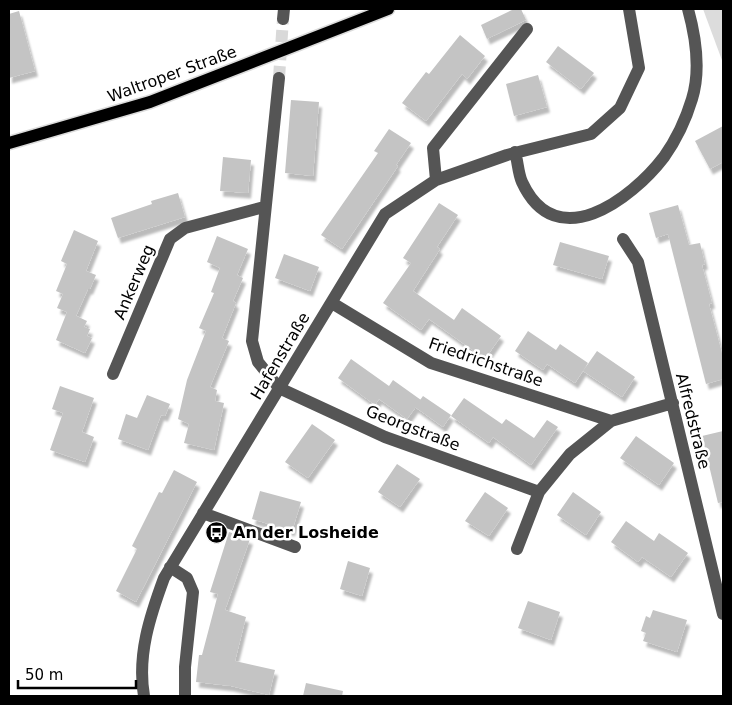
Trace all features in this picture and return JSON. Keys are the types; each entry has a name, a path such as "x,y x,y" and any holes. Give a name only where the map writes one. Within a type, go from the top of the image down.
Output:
{"main road":[{"name":"Waltroper Straße","path":"343,26 376,9"},
{"name":"Waltroper Straße","path":"9,143 150,102 388,9"}],"street":[{"name":"Hafenstraße","path":"144,696 142,661 148,628 170,567 332,303 384,214 436,180 516,152 591,134 620,108 639,68 629,9"},
{"path":"516,152 522,181 531,197 545,211 559,218 574,218 594,214 614,204 629,192 648,176 665,156 682,126 692,97 697,64 695,34 688,9"},
{"path":"436,180 433,148 527,29"},
{"path":"279,78 264,207 252,341 258,362 279,388"},
{"name":"Ankerweg","path":"113,374 170,238 185,228 264,207"},
{"name":"Alfredstraße","path":"623,239 638,262 723,614"},
{"name":"Friedrichstraße","path":"332,303 431,363 611,421"},
{"name":"Georgstraße","path":"279,388 385,437 539,492"},
{"path":"517,549 539,492 570,454 611,421 673,403"},
{"path":"203,513 295,547"},
{"path":"170,567 187,578 194,592 184,667 185,696"}],"shaded area":[{"path":"703,9 723,9 723,63"}],"building":[{"path":"514,9 521,9 526,20 487,39 481,25"},
{"path":"19,11 35,71 9,78 9,14"},
{"path":"460,35 485,56 467,79 462,74 426,121 402,103 426,72 429,74"},
{"path":"558,46 594,73 581,89 546,62"},
{"path":"538,75 547,107 514,116 506,84"},
{"path":"291,100 319,102 313,176 285,173"},
{"path":"723,126 723,162 710,169 695,141"},
{"path":"389,129 411,143 396,165 398,166 342,249 321,235 378,153 374,151"},
{"path":"223,157 251,160 248,193 220,191"},
{"path":"178,193 185,217 118,238 111,218 152,204 151,201"},
{"path":"439,203 458,215 437,247 440,249 413,291 454,320 462,308 501,336 485,359 429,319 421,330 383,303 411,263 403,258"},
{"path":"678,205 689,245 700,243 705,264 702,265 712,303 709,304 723,357 723,379 706,384 668,234 656,238 649,213"},
{"path":"74,230 98,241 86,271 96,275 76,316 87,321 84,327 90,329 87,336 92,338 85,353 56,340 67,312 57,308 63,294 56,291 67,264 61,261"},
{"path":"217,236 248,249 237,275 243,278 233,301 236,303 222,338 229,341 210,387 217,390 215,401 224,403 214,450 184,443 189,424 178,419 187,380 206,331 199,328 214,293 211,292 220,268 207,262"},
{"path":"560,242 609,256 602,279 553,265"},
{"path":"284,254 319,267 310,291 275,278"},
{"path":"528,331 556,350 560,344 588,363 575,383 547,364 543,370 515,351"},
{"path":"597,351 635,377 622,397 583,371"},
{"path":"351,359 389,386 393,380 421,400 407,419 379,399 375,405 338,378"},
{"path":"60,386 94,398 82,432 94,437 85,462 50,450 63,413 52,409"},
{"path":"147,395 170,404 165,416 161,415 148,450 118,439 126,414 137,418"},
{"path":"423,396 451,415 443,427 415,407"},
{"path":"464,398 502,424 506,419 534,438 547,420 558,427 531,465 493,437 489,443 451,416"},
{"path":"312,424 335,440 308,478 285,462"},
{"path":"723,431 723,502 718,503 702,436"},
{"path":"636,436 674,463 659,485 620,458"},
{"path":"397,464 420,479 400,507 378,492"},
{"path":"174,470 197,482 136,602 116,591 137,549 132,546 159,492 162,493"},
{"path":"260,491 301,502 292,531 252,519"},
{"path":"485,492 508,508 489,536 465,521"},
{"path":"573,492 601,512 586,535 557,515"},
{"path":"626,521 654,541 659,533 688,553 671,577 642,557 638,562 611,542"},
{"path":"229,532 250,539 225,610 246,617 235,661 275,670 269,695 231,686 196,682 199,655 202,655 218,594 210,592"},
{"path":"348,561 370,568 362,596 340,589"},
{"path":"528,601 560,612 551,640 518,628"},
{"path":"653,610 687,620 677,652 643,641 646,633 641,631 646,616 650,618"},
{"path":"306,683 343,691 342,696 303,696"}],"tunnel":[{"path":"279,78 283,19"}],"place":[{"name":"An der Losheide","path":"217,532"}]}
